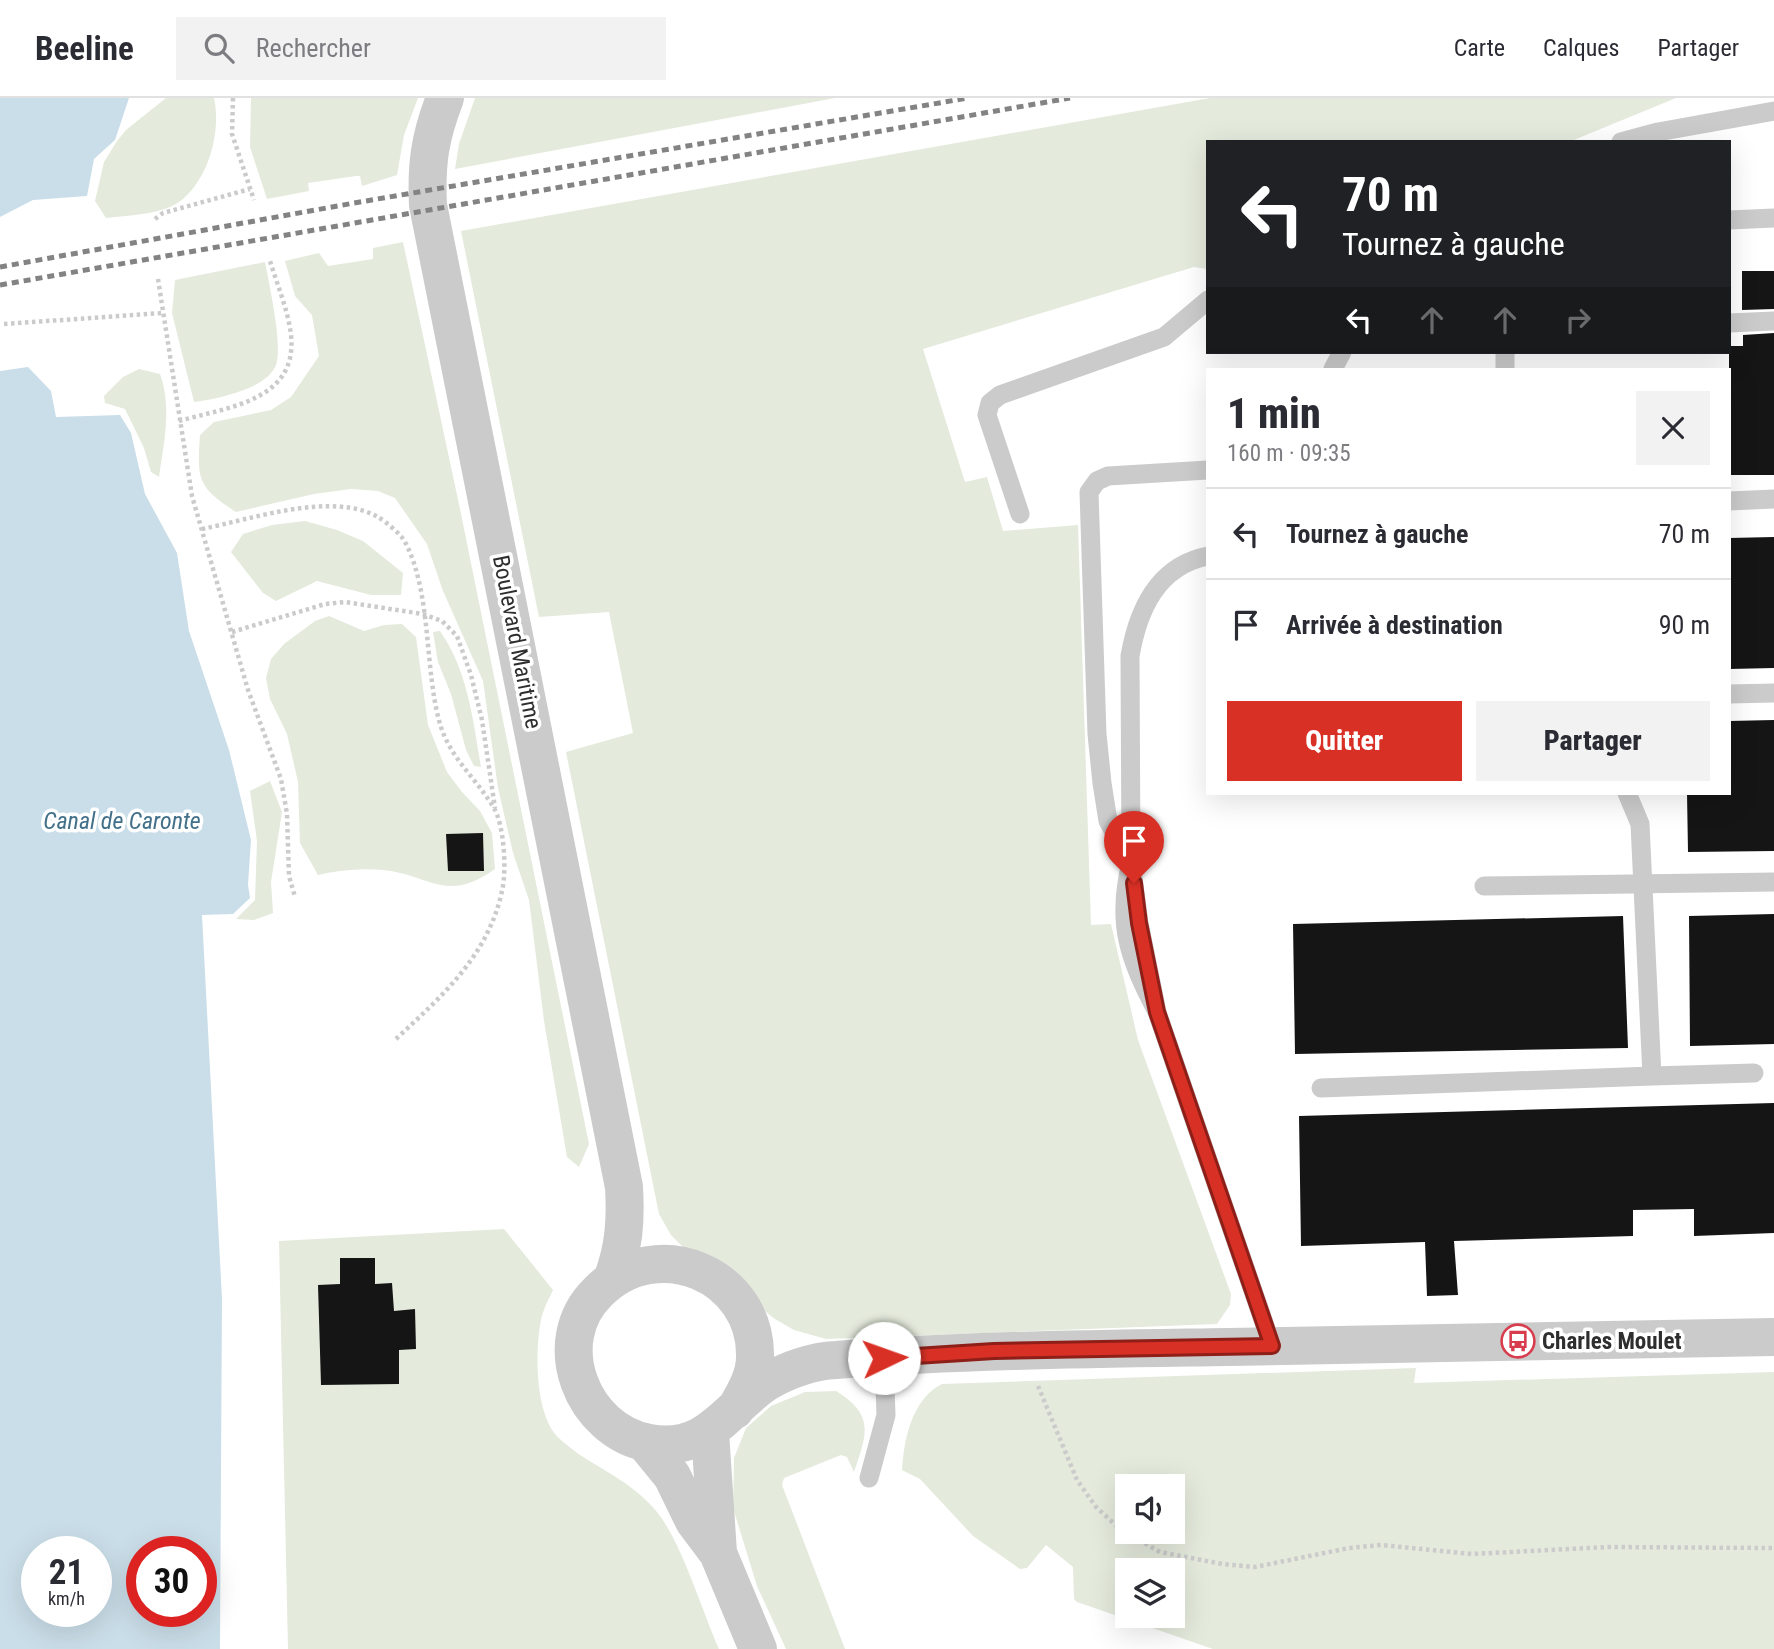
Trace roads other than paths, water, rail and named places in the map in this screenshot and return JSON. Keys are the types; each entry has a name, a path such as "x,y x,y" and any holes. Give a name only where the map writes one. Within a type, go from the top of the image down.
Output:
{"street":[{"name":"Boulevard Maritime","path":"445,98 432,133 426,168 428,205 625,1186 624,1243 612,1280"},
{"name":"Boulevard Maritime","path":"625,1186 650,1236 664,1250 687,1265"},
{"path":"718,1553 723,1421 752,1378 755,1356 749,1322 727,1288 687,1265 648,1264 620,1274 596,1293 581,1316 574,1343 575,1374 586,1400 609,1426 645,1443 666,1445 686,1442 723,1421 765,1383 803,1366 831,1360 1033,1350 1774,1337"},
{"path":"749,1322 788,1344 831,1360"},
{"path":"645,1443 673,1476 694,1521 718,1553 758,1649"}],"lane":[{"path":"1628,140 1774,111"},
{"path":"1731,220 1774,218"},
{"path":"1020,514 987,415 990,403 1000,395 1164,337 1206,302"},
{"path":"1731,323 1774,321"},
{"path":"1131,863 1108,821 1101,783 1089,492 1097,481 1108,476 1206,470"},
{"path":"1731,500 1774,499"},
{"path":"1206,556 1193,559 1173,570 1155,587 1134,631 1130,656 1131,863 1124,894 1124,923 1129,950 1157,1012 1272,1346"},
{"path":"1096,693 1130,693"},
{"path":"1731,694 1774,693"},
{"path":"1628,795 1640,824 1652,1076"},
{"path":"1484,887 1774,881"},
{"path":"1321,1088 1754,1073"},
{"path":"869,1478 886,1415 884,1358"}],"water":[{"path":"0,98 129,98 115,140 94,159 87,196 33,200 0,217"},
{"name":"Canal de Caronte","path":"28,367 51,391 56,417 120,415 131,433 145,494 177,553 189,631 229,750 251,840 248,885 250,898 233,914 202,915 222,1299 220,1649 0,1649 0,371"}],"railway":[{"path":"0,267 354,203 968,98"},
{"path":"0,285 1070,98"}],"place":[{"name":"Charles Moulet","path":"1518,1341"}]}
